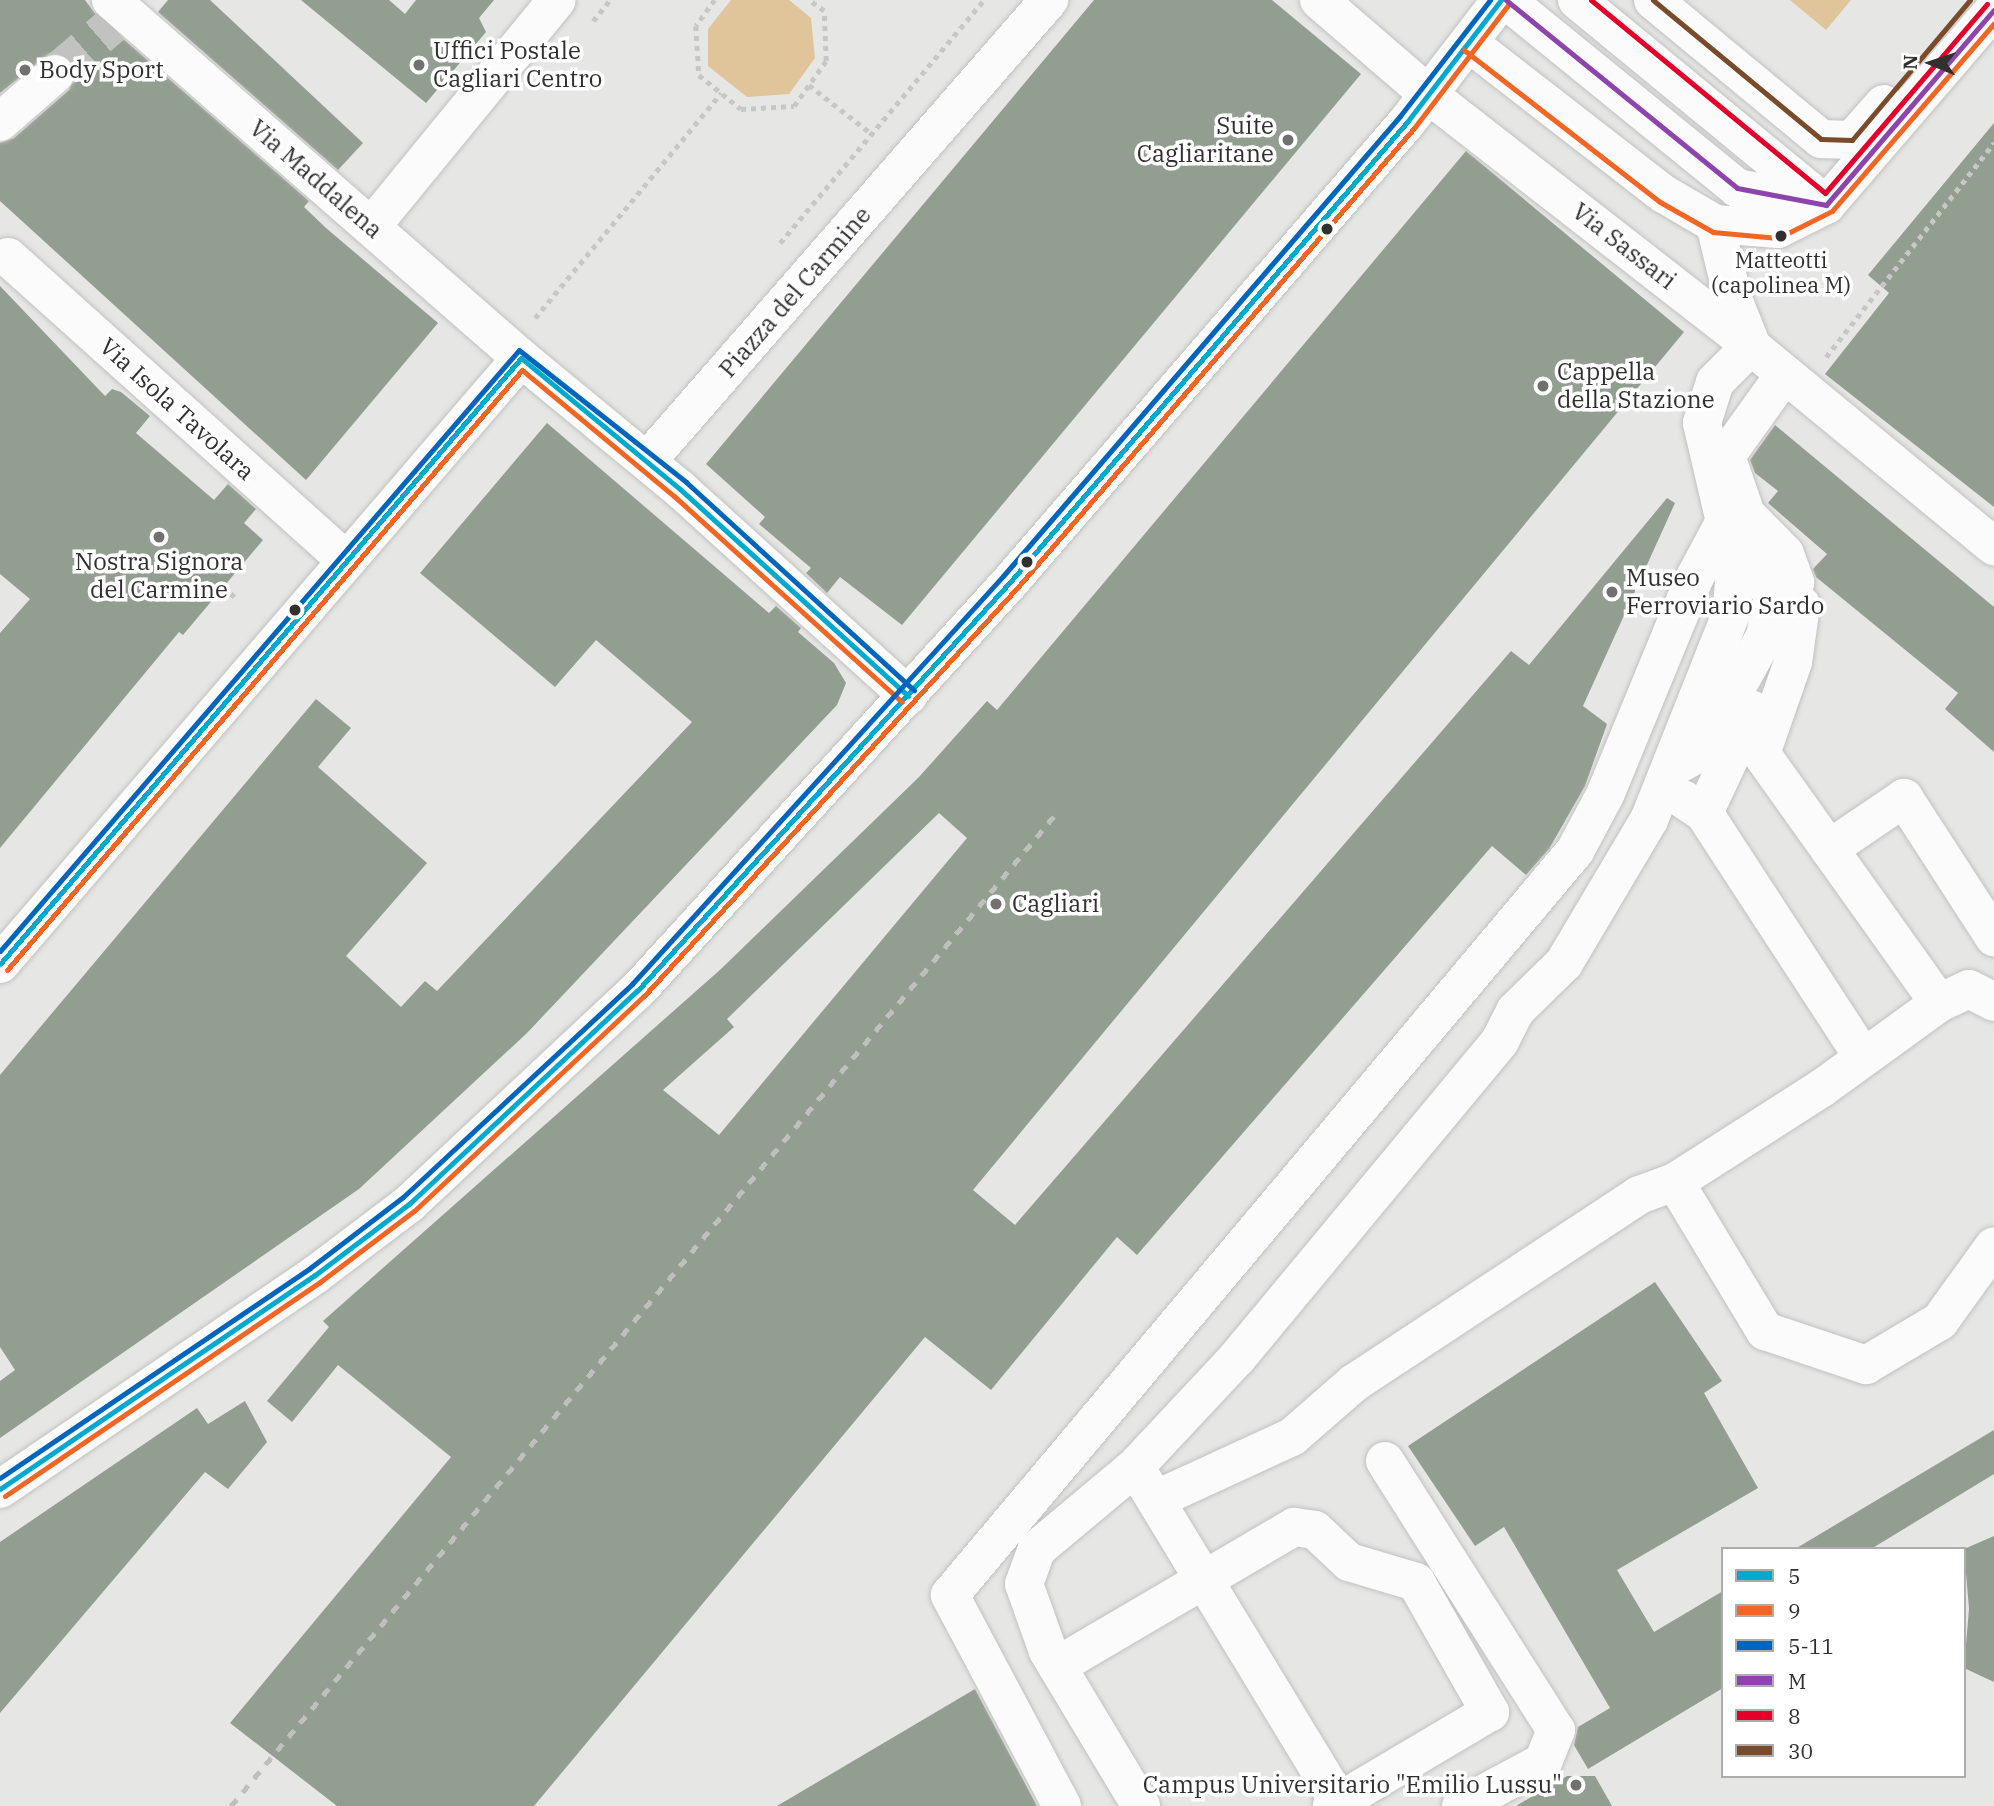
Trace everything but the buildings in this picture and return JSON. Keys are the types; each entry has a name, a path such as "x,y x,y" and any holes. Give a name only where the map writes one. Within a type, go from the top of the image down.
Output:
{"main road":[{"path":"372,227 557,0"},
{"name":"Piazza del Carmine","path":"647,461 1049,0"},
{"name":"Via Sassari","path":"1319,0 1429,95 1751,346 1994,546"},
{"path":"0,1489 314,1276 409,1204 638,990 908,696 1429,95 1504,0 1737,188 1826,205"},
{"path":"1577,0 1826,205"},
{"path":"1653,0 1821,139 1852,141 1970,0"},
{"name":"Via Maddalena","path":"122,10 521,358"},
{"path":"1469,43 1664,194 1715,224 1778,229 1826,205 1994,10"},
{"path":"0,122 55,74"},
{"path":"1140,1806 1057,1666 1024,1584 1037,1549 1134,1468 1237,1358 1500,1041 1515,1011 1564,963 1667,777 1732,611 1735,565 1702,424 1715,382 1751,346 1733,299 1715,224"},
{"name":"Via Isola Tavolara","path":"8,257 347,561"},
{"path":"0,964 521,358 647,461 908,696"},
{"path":"1704,813 1752,741 1793,662 1804,613 1785,554 1745,514 1726,456 1793,382"},
{"path":"1062,1806 950,1595 1575,852 1605,796 1695,577 1724,523"},
{"path":"1752,741 1829,849 1967,998"},
{"path":"1667,777 1704,813 1863,1057"},
{"path":"1829,849 1905,798 1994,937"},
{"path":"1157,1499 1292,1437 1354,1382 1639,1195 1675,1182 1863,1057 1967,998 1994,960"},
{"path":"1675,1182 1765,1331 1866,1365 1940,1321 1994,1246"},
{"path":"1385,1461 1556,1730 1543,1762 1461,1806"},
{"path":"1057,1666 1205,1578 1294,1527 1315,1530 1349,1562 1416,1582 1490,1712 1336,1804 1205,1578 1157,1499 1134,1468"}],"path":[{"path":"583,32 610,0"},
{"path":"705,0 713,2 696,26 699,75 741,109 794,106 826,61 824,11 809,0"},
{"path":"775,250 984,0"},
{"path":"809,85 872,134"},
{"path":"535,317 721,93"},
{"path":"1793,382 1994,143"},
{"path":"525,309 544,326"},
{"path":"223,587 235,597"}],"shaded area":[{"path":"731,0 789,0 811,18 815,58 789,94 747,97 708,66 708,29"},
{"path":"1790,0 1851,0 1826,30"}],"tunnel":[{"path":"55,74 112,25"}],"railway":[{"path":"231,1806 1055,815"}],"transit line":[{"name":"5-11","path":"0,1478 310,1268 403,1197 632,984 1003,576 1400,116 1490,0"},
{"name":"5","path":"0,1489 315,1275 409,1204 638,990 1010,582 1407,122 1501,0"},
{"name":"M","path":"1506,0 1737,188 1826,205 1994,10"},
{"name":"8","path":"1591,0 1825,193 1987,4"},
{"name":"30","path":"1653,0 1821,139 1852,140 1970,0"},
{"name":"9","path":"5,1496 320,1282 414,1211 644,996 1017,588 1414,128 1508,5"},
{"name":"9","path":"1464,50 1660,202 1713,232 1778,238 1832,211 1994,23"},
{"name":"5-11","path":"0,951 519,350 686,482 914,690"},
{"name":"5","path":"0,964 521,358 680,489 908,696"},
{"name":"9","path":"7,970 522,370 674,496 902,702"}],"place":[{"name":"Uffici Postale Cagliari Centro","path":"419,65"},
{"name":"Body Sport","path":"25,70"},
{"name":"Suite Cagliaritane","path":"1288,140"},
{"name":"Matteotti (capolinea M)","path":"1781,236"},
{"name":"Cappella della Stazione","path":"1543,386"},
{"name":"Nostra Signora del Carmine","path":"159,537"},
{"name":"Museo Ferroviario Sardo","path":"1612,592"},
{"name":"Cagliari","path":"996,904"},
{"name":"Campus Universitario \"Emilio Lussu\"","path":"1576,1785"}]}
